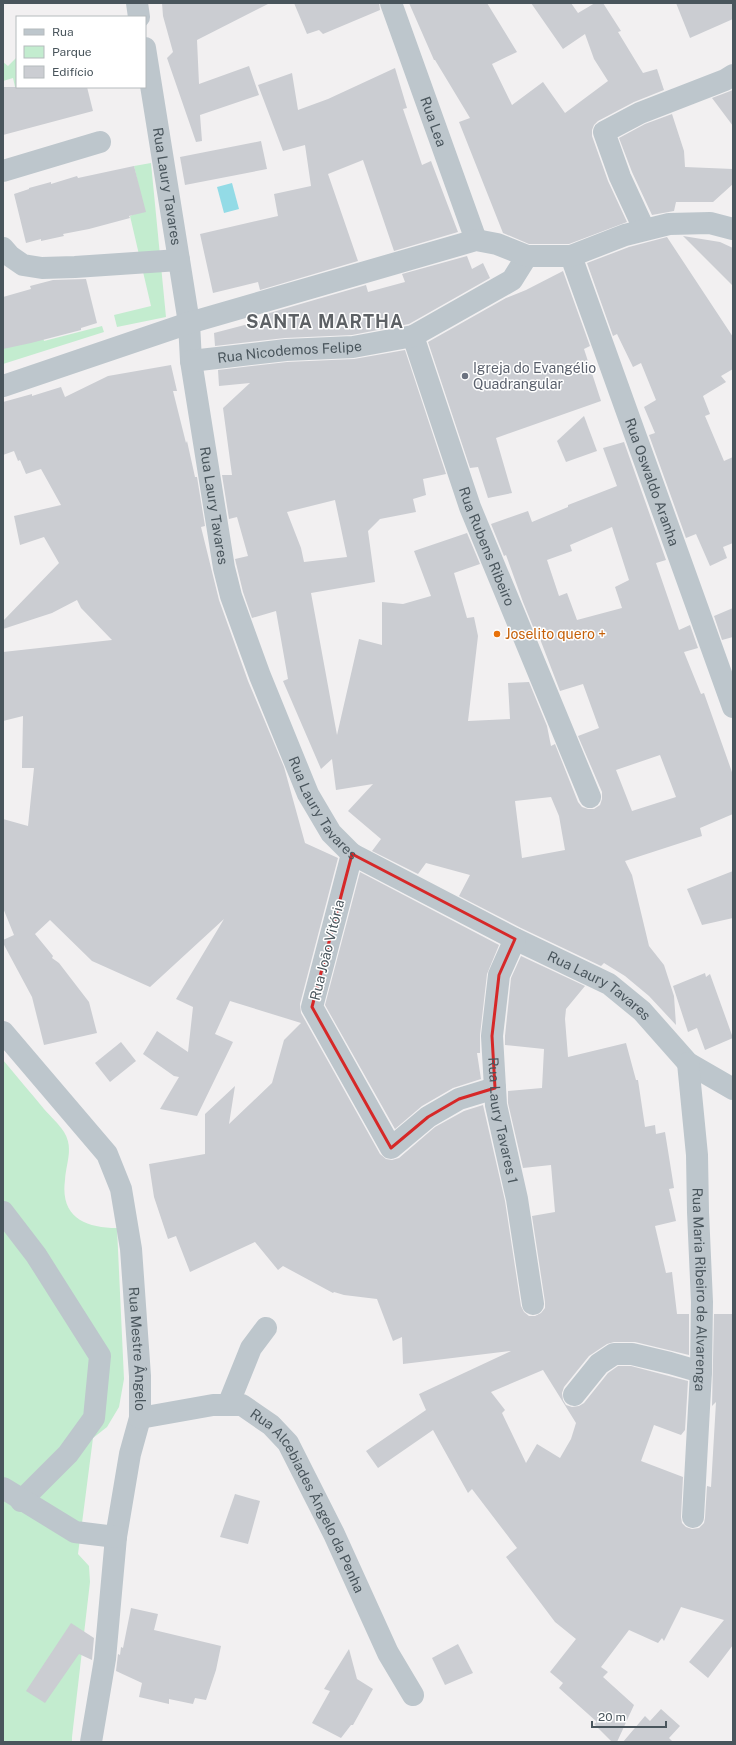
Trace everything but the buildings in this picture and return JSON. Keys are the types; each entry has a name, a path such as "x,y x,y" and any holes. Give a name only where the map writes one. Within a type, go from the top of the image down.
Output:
{"street":[{"path":"137,3 139,16"},
{"name":"Rua Lea","path":"391,3 476,240"},
{"name":"Rua Laury Tavares","path":"146,54 189,323 192,361 224,568 231,596 260,676 308,794 332,833 352,854 515,939 609,984 642,1011 688,1063 733,1089"},
{"path":"635,232 620,177 604,132 640,113 725,80 733,75"},
{"path":"3,172 100,142"},
{"path":"3,386 189,323 476,240 497,244 527,256 571,256 635,232 669,224 710,223 733,229"},
{"path":"3,248 10,256 23,265 42,268 179,260"},
{"name":"Rua Nicodemos Felipe","path":"192,361 286,350 353,347 413,336 512,280 527,256"},
{"name":"Rua Oswaldo Aranha","path":"571,256 733,707"},
{"name":"Rua Rubens Ribeiro","path":"413,336 470,507 590,797"},
{"name":"Rua João Vitória","path":"352,854 312,1007 391,1148 428,1117 459,1099 495,1088"},
{"name":"Rua Laury Tavares 1","path":"515,939 499,975 492,1036 496,1105 518,1199 533,1304"},
{"name":"Rua Mestre Ângelo","path":"7,1035 107,1154 121,1189 131,1249 140,1376 140,1418 130,1454 116,1537 105,1659 91,1742"},
{"name":"Rua Maria Ribeiro de Alvarenga","path":"688,1063 697,1155 702,1302 701,1372 693,1517"},
{"path":"3,1212 36,1255 100,1356 94,1418 68,1454 21,1500"},
{"path":"228,1405 251,1348 266,1328"},
{"path":"574,1395 599,1364 614,1354 632,1354 701,1372"},
{"name":"Rua Alcebiades Ângelo da Penha","path":"140,1418 213,1405 242,1405 270,1425 288,1443 334,1534 388,1653 412,1695"},
{"path":"3,1488 75,1532 116,1537"}],"highlighted area":[{"path":"352,854 515,939 499,975 492,1036 495,1088 459,1099 428,1117 391,1148 312,1007"}],"green space":[{"path":"16,58 16,88 23,122 13,78 3,81 3,62 8,66"},
{"path":"151,163 166,317 117,327 114,315 151,306 130,216 144,210 134,166"},
{"path":"32,293 44,341 102,326 104,332 3,364 3,347"},
{"path":"3,1060 60,1126 67,1138 69,1144 69,1156 64,1193 71,1211 77,1218 85,1223 95,1226 117,1228 124,1379 119,1407 107,1427 93,1438 78,1554 89,1566 90,1582 72,1742 3,1742"}],"water":[{"path":"232,183 239,209 224,213 217,187"}],"place":[{"name":"Igreja do Evangélio Quadrangular","path":"465,376"},
{"name":"Joselito quero +","path":"497,634"}],"district":[{"name":"SANTA MARTHA","path":"325,322"}]}
